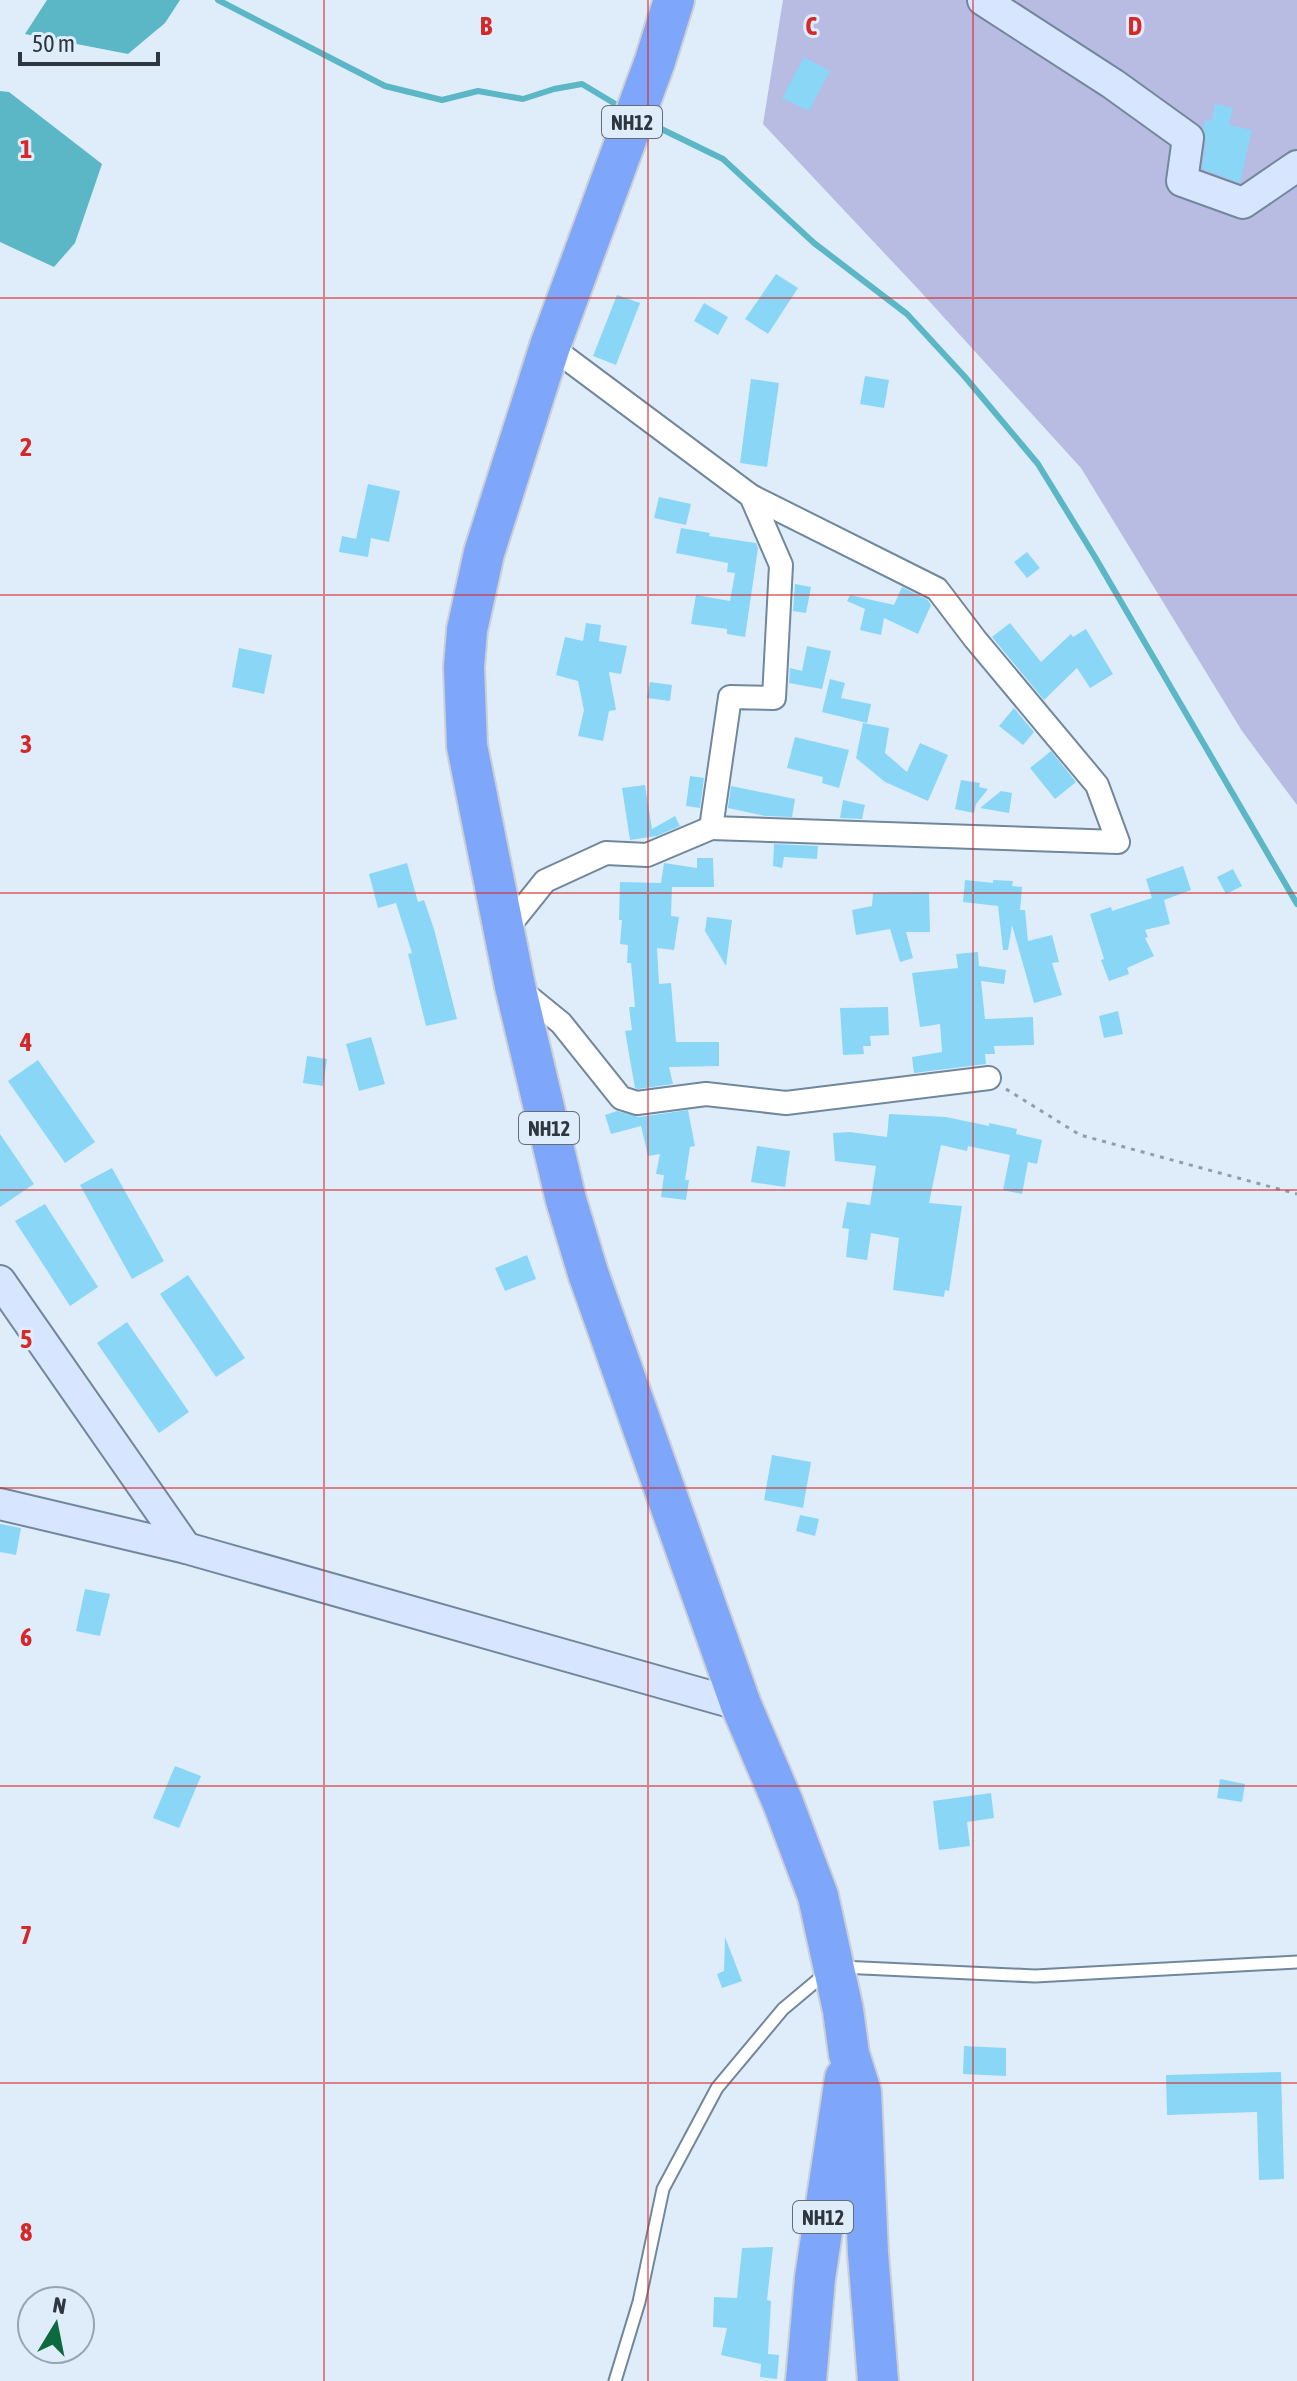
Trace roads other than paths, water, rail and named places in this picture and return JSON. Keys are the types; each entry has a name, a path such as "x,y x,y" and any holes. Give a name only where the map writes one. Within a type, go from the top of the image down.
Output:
{"highway":[{"name":"NH12","path":"674,0 655,61 550,346 484,553 467,630 464,667 467,746 515,986 566,1200 588,1273 741,1705 818,1896 849,2054 861,2092 868,2253 878,2381"},
{"name":"NH12","path":"806,2381 819,2250 849,2054"}],"street":[{"path":"983,0 1113,84 1188,138 1182,181 1243,203 1297,166"},
{"path":"504,932 545,881 606,853 647,855 711,828 1118,842 1097,785 937,589 751,496 550,346"},
{"path":"711,828 730,697 774,698 781,565 751,496"},
{"path":"515,986 561,1023 621,1098 637,1103 706,1094 786,1103 989,1078"},
{"path":"0,1281 186,1548"},
{"path":"0,1504 186,1548 741,1705"}],"lane":[{"path":"615,2381 639,2302 663,2189 717,2088 783,2009 834,1966 1035,1976 1297,1962"}],"waterway":[{"path":"218,0 385,86 442,100 478,91 523,99 582,84 622,108"},
{"path":"645,121 723,159 814,243 907,314 1038,464 1297,904"}]}
